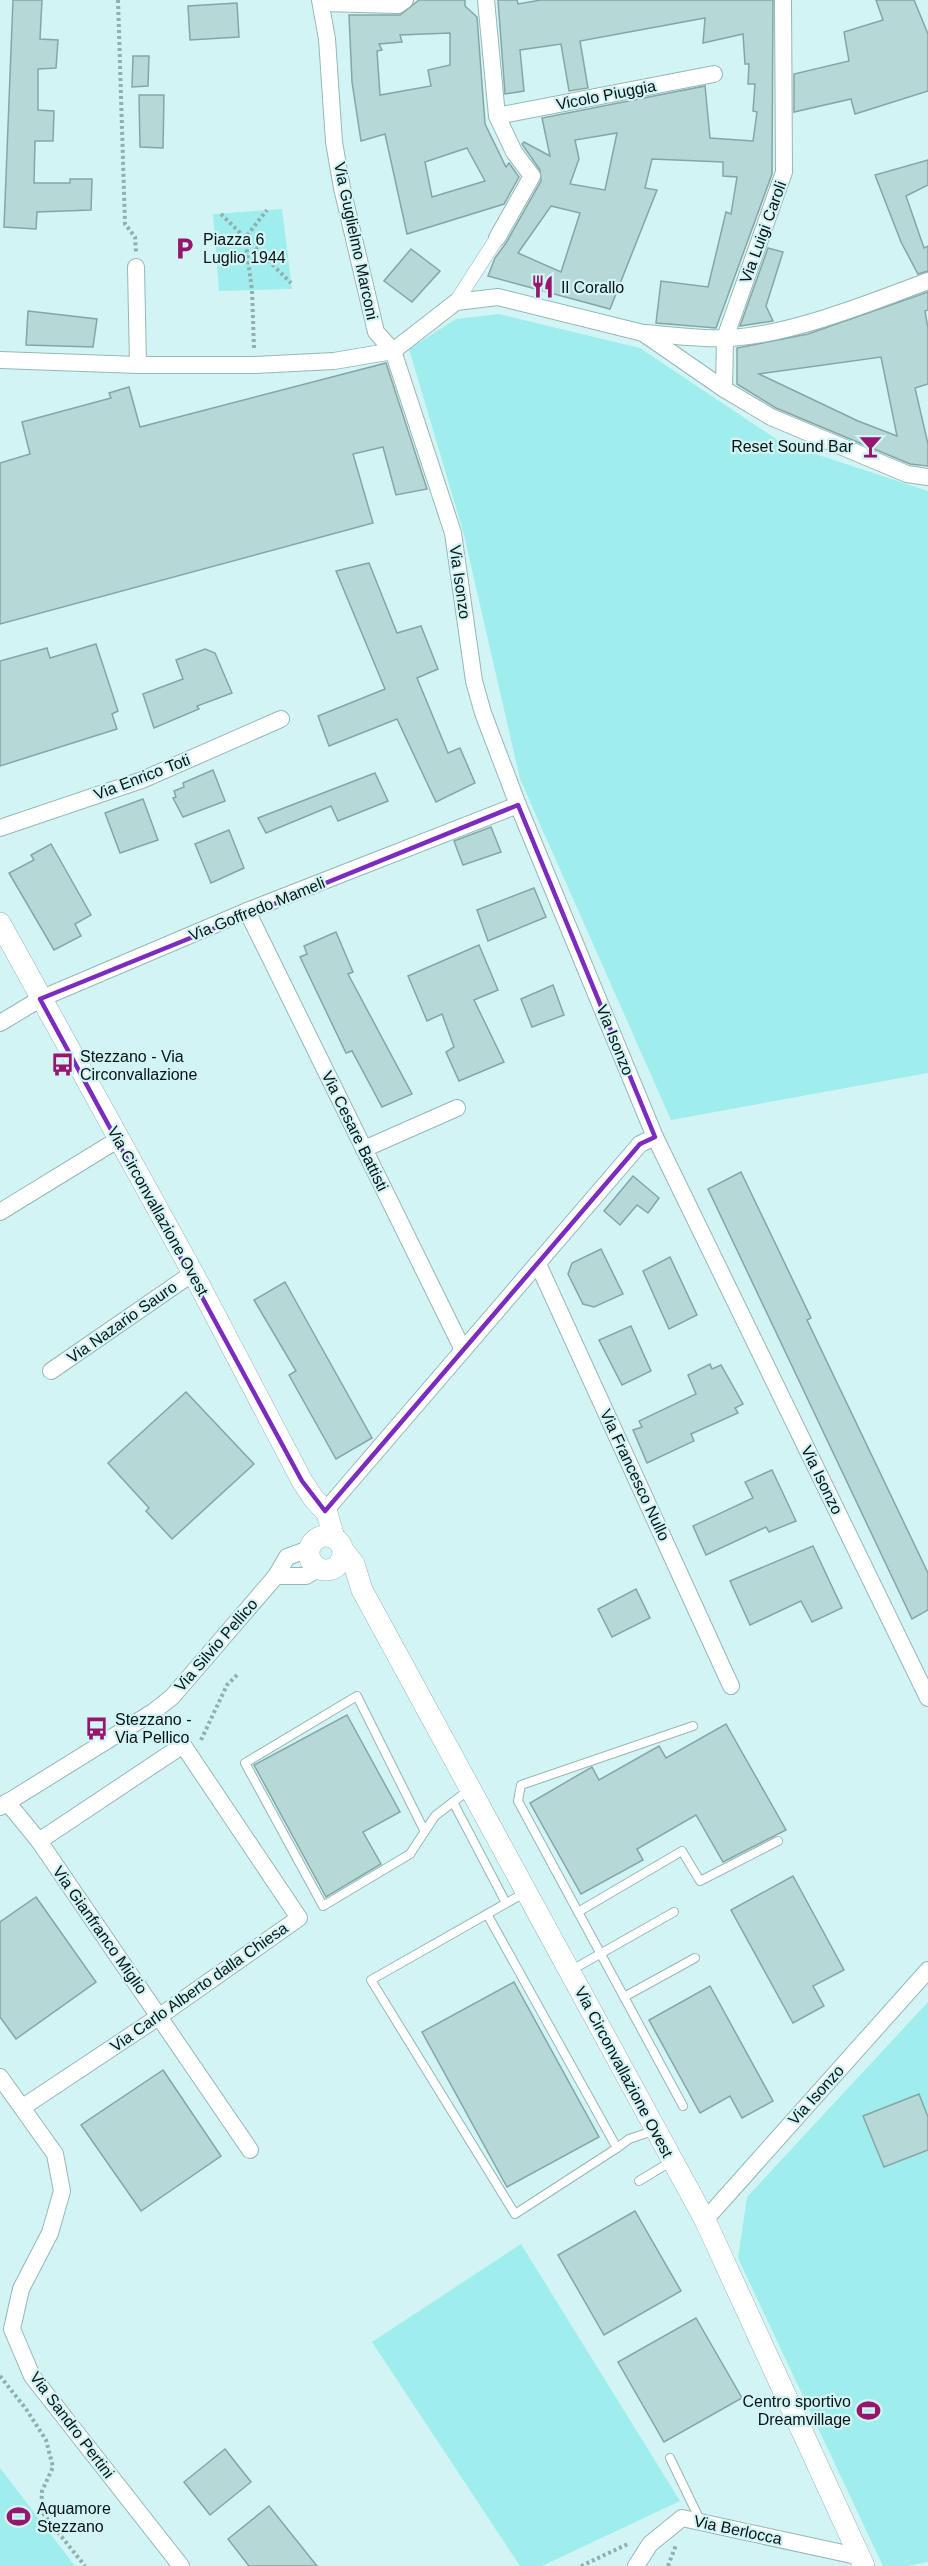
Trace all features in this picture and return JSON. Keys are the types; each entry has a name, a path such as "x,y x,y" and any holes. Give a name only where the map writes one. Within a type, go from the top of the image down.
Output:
{"street":[{"path":"321,2 398,5 405,0"},
{"path":"0,360 138,365 255,365 334,361 393,351 456,302 497,238 532,176 514,152 497,116 486,0"},
{"name":"Via Luigi Caroli","path":"724,389 725,338 784,172 783,0"},
{"name":"Via Guglielmo Marconi","path":"321,2 327,39 334,142 342,188 376,332 393,351"},
{"name":"Vicolo Piuggia","path":"497,116 714,74"},
{"path":"136,267 138,365"},
{"path":"456,302 498,297 643,333 725,338 753,336 789,328 928,281"},
{"path":"643,333 724,389 771,417 907,474 928,477"},
{"name":"Via Isonzo","path":"393,351 453,533 474,681 483,713 518,805 655,1137 928,1698"},
{"name":"Via Enrico Toti","path":"0,828 142,780 281,719"},
{"name":"Via Goffredo Mameli","path":"0,1023 40,999 247,911 518,805"},
{"name":"Via Cesare Battisti","path":"247,911 463,1350"},
{"name":"Via Circonvallazione Ovest","path":"0,923 319,1505 325,1544 354,1564 362,1590 705,2220 862,2561"},
{"path":"364,1149 457,1108"},
{"path":"319,1505 463,1350 640,1144 655,1137"},
{"path":"0,1212 119,1139"},
{"name":"Via Francesco Nullo","path":"538,1264 731,1686"},
{"name":"Via Nazario Sauro","path":"51,1371 193,1273"},
{"path":"276,1576 306,1576 322,1570 339,1564 325,1544 310,1560 322,1570 342,1584 362,1590"},
{"name":"Via Silvio Pellico","path":"3,1805 153,1712 172,1697 276,1576 287,1557 325,1544"},
{"path":"39,1841 183,1745 188,1753"},
{"name":"Via Carlo Alberto dalla Chiesa","path":"23,2107 160,2016 299,1918 188,1753"},
{"name":"Via Gianfranco Miglio","path":"3,1805 39,1841 250,2150"},
{"name":"Via Isonzo","path":"705,2220 928,1970"},
{"name":"Via Sandro Pertini","path":"0,2077 56,2154 62,2191 50,2233 21,2289 12,2329 32,2376 182,2566"},
{"name":"Via Berlocca","path":"636,2566 650,2544 682,2518 862,2561"}],"lane":[{"path":"424,1830 357,1696 245,1763 323,1906 410,1854 435,1816 470,1789"},
{"path":"683,2106 599,1955 518,1801 521,1785 693,1726"},
{"path":"453,1802 506,1903"},
{"path":"578,1912 682,1851 700,1881 778,1841"},
{"path":"526,1891 371,1980 515,2214 629,2139 656,2130"},
{"path":"570,1971 674,1912"},
{"path":"487,1914 616,2148"},
{"path":"624,1997 695,1958"},
{"path":"639,2181 672,2160"},
{"path":"670,2458 701,2522"}],"path":[{"path":"118,0 125,224 135,237 136,267"},
{"path":"255,365 252,290 245,238 267,210"},
{"path":"221,214 291,283"},
{"path":"188,1753 200,1743 227,1685 237,1675"},
{"path":"0,2376 26,2409 46,2440 53,2467 42,2491 41,2511 85,2566"}],"highlighted area":[{"path":"518,805 655,1137 640,1144 325,1511 302,1481 40,999"}],"shaded area":[{"path":"282,209 292,289 219,291 213,214"},
{"path":"499,314 640,348 782,443 928,491 928,1073 671,1120 520,779 463,531 409,349 456,319"},
{"name":"Centro sportivo Dreamvillage","path":"928,2002 928,2562 908,2566 883,2566 738,2258 747,2197"},
{"path":"521,2244 680,2501 542,2566 520,2566 372,2342"},
{"name":"Aquamore Stezzano","path":"0,2468 75,2566 0,2566"}],"building":[{"path":"13,0 42,0 40,39 58,40 56,68 38,69 38,110 54,111 53,141 35,141 34,183 70,183 70,179 92,179 91,210 37,212 36,229 4,227"},
{"path":"419,0 465,0 465,6 477,17 485,124 506,167 509,163 519,177 504,204 407,234 385,134 361,141 352,82 349,15 400,15","holes":["450,33 450,65 428,70 431,86 380,95 377,51 382,50 379,44 402,42 400,35","467,148 485,181 432,197 425,162"]},
{"path":"498,0 517,0 518,4 541,0 773,0 772,174 716,328 656,323 661,281 708,287 726,212 731,214 737,177 723,176 723,162 652,159 645,188 657,190 610,309 488,276 495,258 541,181 540,170 522,144 524,142 550,156 542,118 705,86 710,138 753,141 757,112 753,111 755,84 748,84 749,64 745,64 743,34 703,43 705,18 580,41 588,88 569,91 561,44 520,50 524,91 505,94","holes":["617,133 605,190 570,184 579,159 575,140","551,206 580,213 561,272 518,253"]},
{"path":"876,0 914,0 928,34 928,91 855,114 851,99 794,112 794,74 849,61 844,32 883,20"},
{"path":"237,3 239,37 190,40 188,6"},
{"path":"133,56 149,56 148,86 132,87"},
{"path":"139,95 164,95 163,148 140,147"},
{"path":"928,160 928,185 906,196 924,248 928,246 928,271 918,274 901,242 875,175"},
{"path":"768,248 783,252 766,306 773,321 740,326"},
{"path":"411,249 440,271 412,302 384,281"},
{"path":"928,292 928,310 925,311 928,328 928,384 915,388 928,444 928,466 910,464 776,408 737,384 737,348 808,334","holes":["881,357 897,436 858,421 759,374"]},
{"path":"28,311 97,319 93,347 26,345"},
{"path":"386,363 427,489 396,495 383,447 353,454 373,523 0,624 0,463 30,454 22,422 111,398 109,393 129,387 140,427"},
{"path":"369,563 397,633 421,626 438,669 417,678 448,753 460,748 475,783 436,802 397,719 329,746 318,716 385,689 336,571"},
{"path":"96,644 118,711 112,714 117,729 0,766 0,661 47,648 50,658"},
{"path":"205,649 215,653 232,693 197,706 199,709 154,728 143,694 183,679 176,660"},
{"path":"213,770 225,801 183,817 173,798 176,797 174,791 184,787 183,783"},
{"path":"375,773 388,801 338,821 331,806 266,833 258,818"},
{"path":"143,799 158,840 120,853 105,813"},
{"path":"491,827 501,852 463,865 454,841"},
{"path":"229,830 244,868 211,883 195,844"},
{"path":"51,844 91,915 75,924 81,936 54,950 9,873 34,860 31,855"},
{"path":"534,888 546,917 488,941 477,910"},
{"path":"336,932 353,972 348,974 412,1094 382,1107 352,1051 346,1053 300,957 307,954 304,946"},
{"path":"479,945 498,990 474,1000 504,1062 459,1081 446,1052 454,1047 442,1014 427,1021 408,976"},
{"path":"553,985 564,1015 532,1027 521,999"},
{"path":"741,1172 811,1318 807,1320 928,1573 928,1610 912,1619 708,1189"},
{"path":"633,1176 659,1198 648,1213 637,1205 620,1225 604,1211"},
{"path":"601,1249 623,1294 594,1307 583,1304 568,1274 572,1263"},
{"path":"670,1257 697,1315 669,1329 643,1271"},
{"path":"285,1282 372,1438 336,1459 289,1375 296,1371 254,1300"},
{"path":"631,1326 651,1371 622,1385 599,1340"},
{"path":"710,1364 712,1369 721,1365 743,1404 735,1408 738,1413 691,1434 694,1441 647,1463 633,1430 642,1427 639,1421 696,1394 688,1375"},
{"path":"186,1392 254,1464 172,1539 146,1511 149,1508 108,1463"},
{"path":"772,1470 796,1521 769,1532 766,1527 706,1555 693,1526 753,1498 745,1482"},
{"path":"813,1546 842,1608 812,1622 801,1601 750,1625 730,1581"},
{"path":"636,1589 650,1618 612,1637 598,1609"},
{"path":"347,1715 400,1812 363,1832 381,1864 326,1897 254,1765"},
{"path":"726,1724 786,1830 723,1862 696,1815 637,1849 643,1860 581,1894 530,1803 592,1767 599,1780 659,1746 666,1758"},
{"path":"793,1876 844,1970 813,1986 824,2006 793,2023 731,1910"},
{"path":"36,1897 96,1982 16,2039 0,2017 0,1922"},
{"path":"514,1982 599,2137 507,2187 422,2032"},
{"path":"710,1986 773,2101 742,2118 730,2096 700,2113 649,2020"},
{"path":"163,2070 221,2156 141,2211 81,2125"},
{"path":"919,2094 928,2117 928,2150 884,2167 863,2116"},
{"path":"635,2211 681,2291 604,2335 558,2255"},
{"path":"696,2318 742,2398 664,2442 618,2362"},
{"path":"225,2449 251,2482 210,2515 184,2482"},
{"path":"269,2506 317,2566 249,2566 228,2539"}],"place":[{"name":"Piazza 6 Luglio 1944","path":"185,248"},
{"name":"Il Corallo","path":"543,287"},
{"name":"Reset Sound Bar","path":"871,446"},
{"name":"Stezzano - Via Circonvallazione","path":"62,1065"},
{"name":"Stezzano - Via Pellico","path":"97,1728"},
{"name":"Centro sportivo Dreamvillage","path":"869,2410"},
{"name":"Aquamore Stezzano","path":"19,2517"}]}
